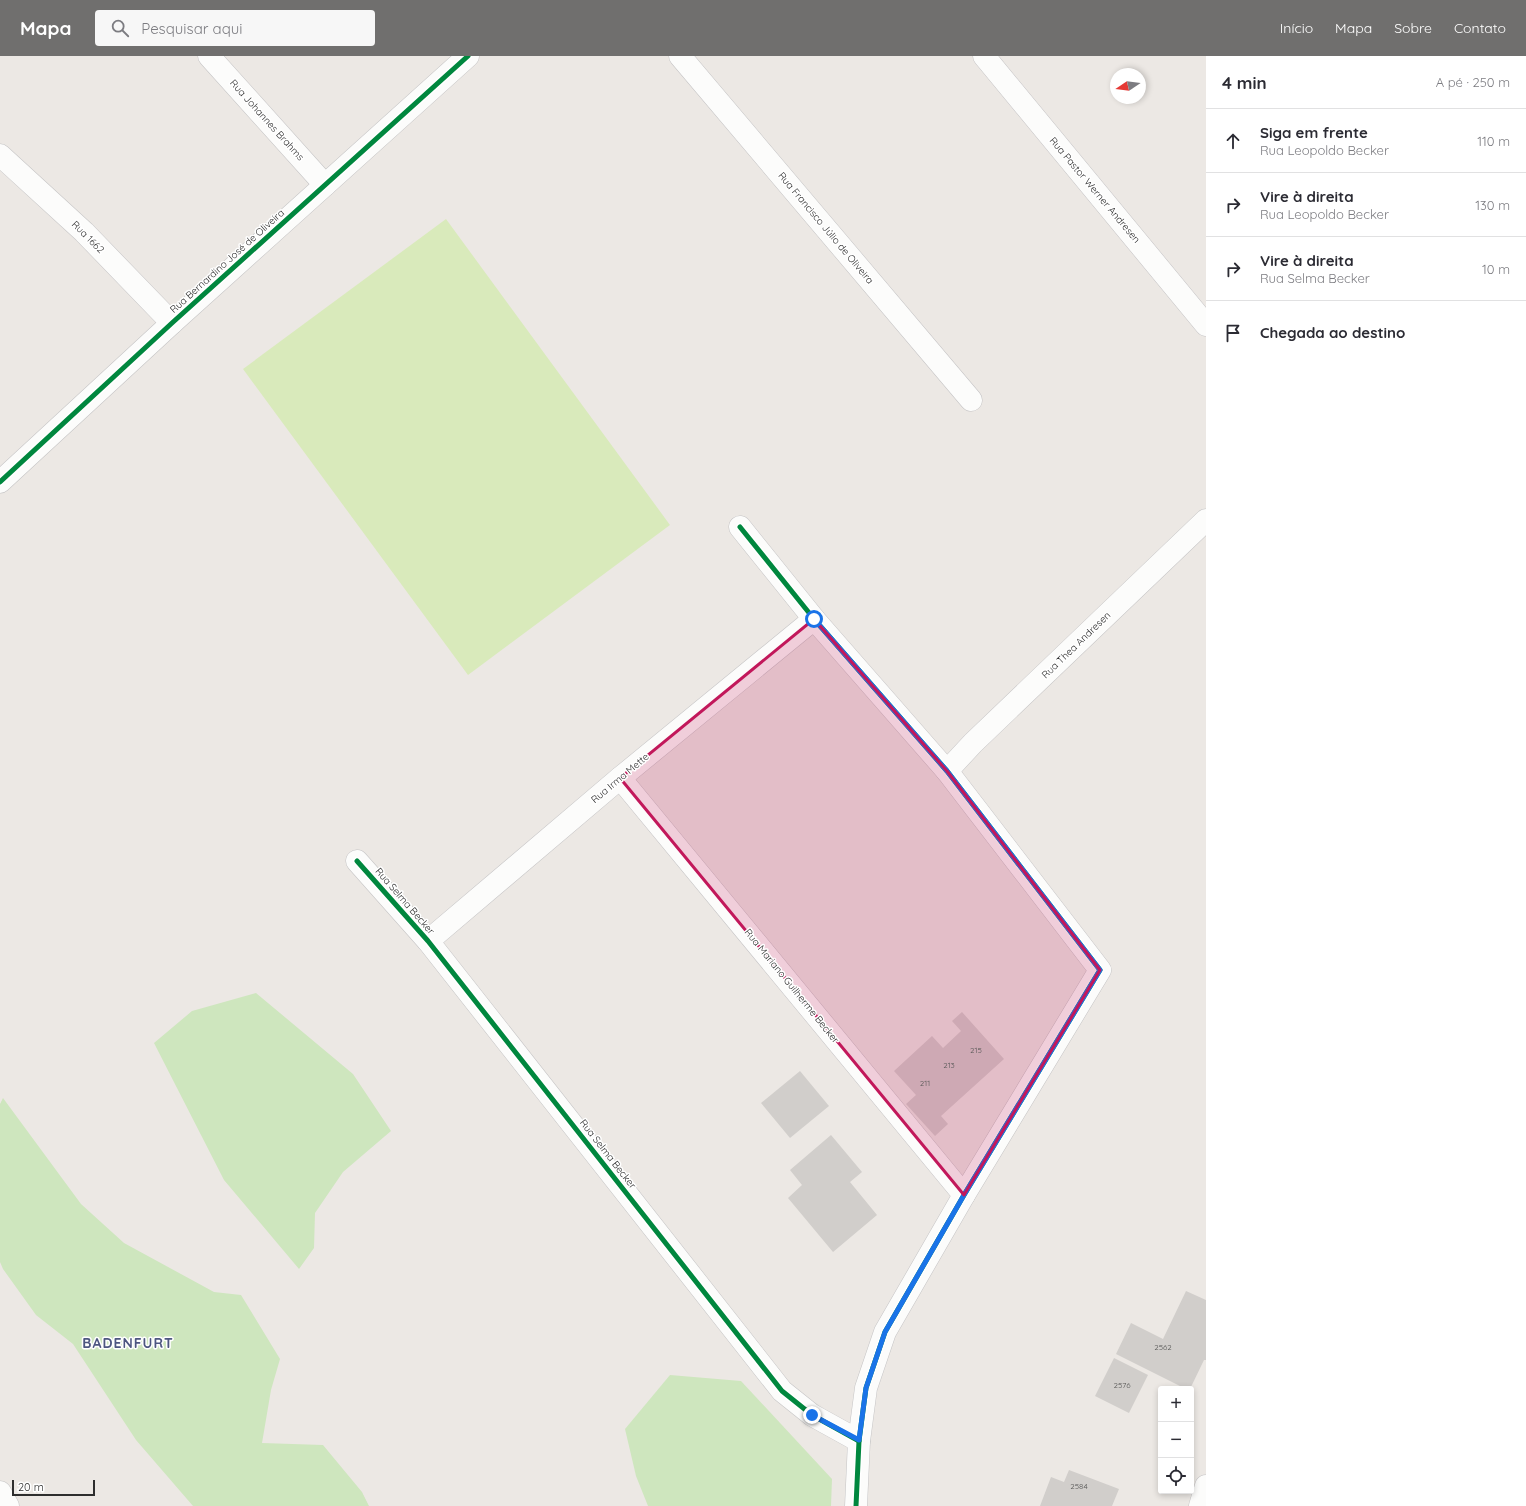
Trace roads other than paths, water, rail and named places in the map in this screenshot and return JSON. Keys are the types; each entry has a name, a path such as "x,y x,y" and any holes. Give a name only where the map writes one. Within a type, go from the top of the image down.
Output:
{"street":[{"name":"Rua Johannes Brahms","path":"209,56 325,185"},
{"name":"Rua Bernardino José de Oliveira","path":"0,482 172,323 468,56"},
{"name":"Rua Francisco Júlio de Oliveira","path":"680,56 971,400"},
{"name":"Rua Pastor Werner Andresen","path":"984,56 1206,324"},
{"name":"Rua 1662","path":"0,155 84,232 172,323"},
{"name":"Rua Thea Andresen","path":"947,771 973,743 1206,520"},
{"path":"740,527 814,619 947,771 1100,970 964,1195 885,1332 866,1388 859,1440 856,1506"},
{"name":"Rua Irma Mette","path":"428,941 620,778 814,619"},
{"name":"Rua Mariano Guilherme Becker","path":"620,778 964,1195"},
{"name":"Rua Selma Becker","path":"357,861 428,941 782,1391 812,1415 859,1440"},
{"path":"1200,1506 1206,1486"},
{"path":"0,1492 8,1506"}],"district":[{"name":"BADENFURT","path":"128,1343"}]}
